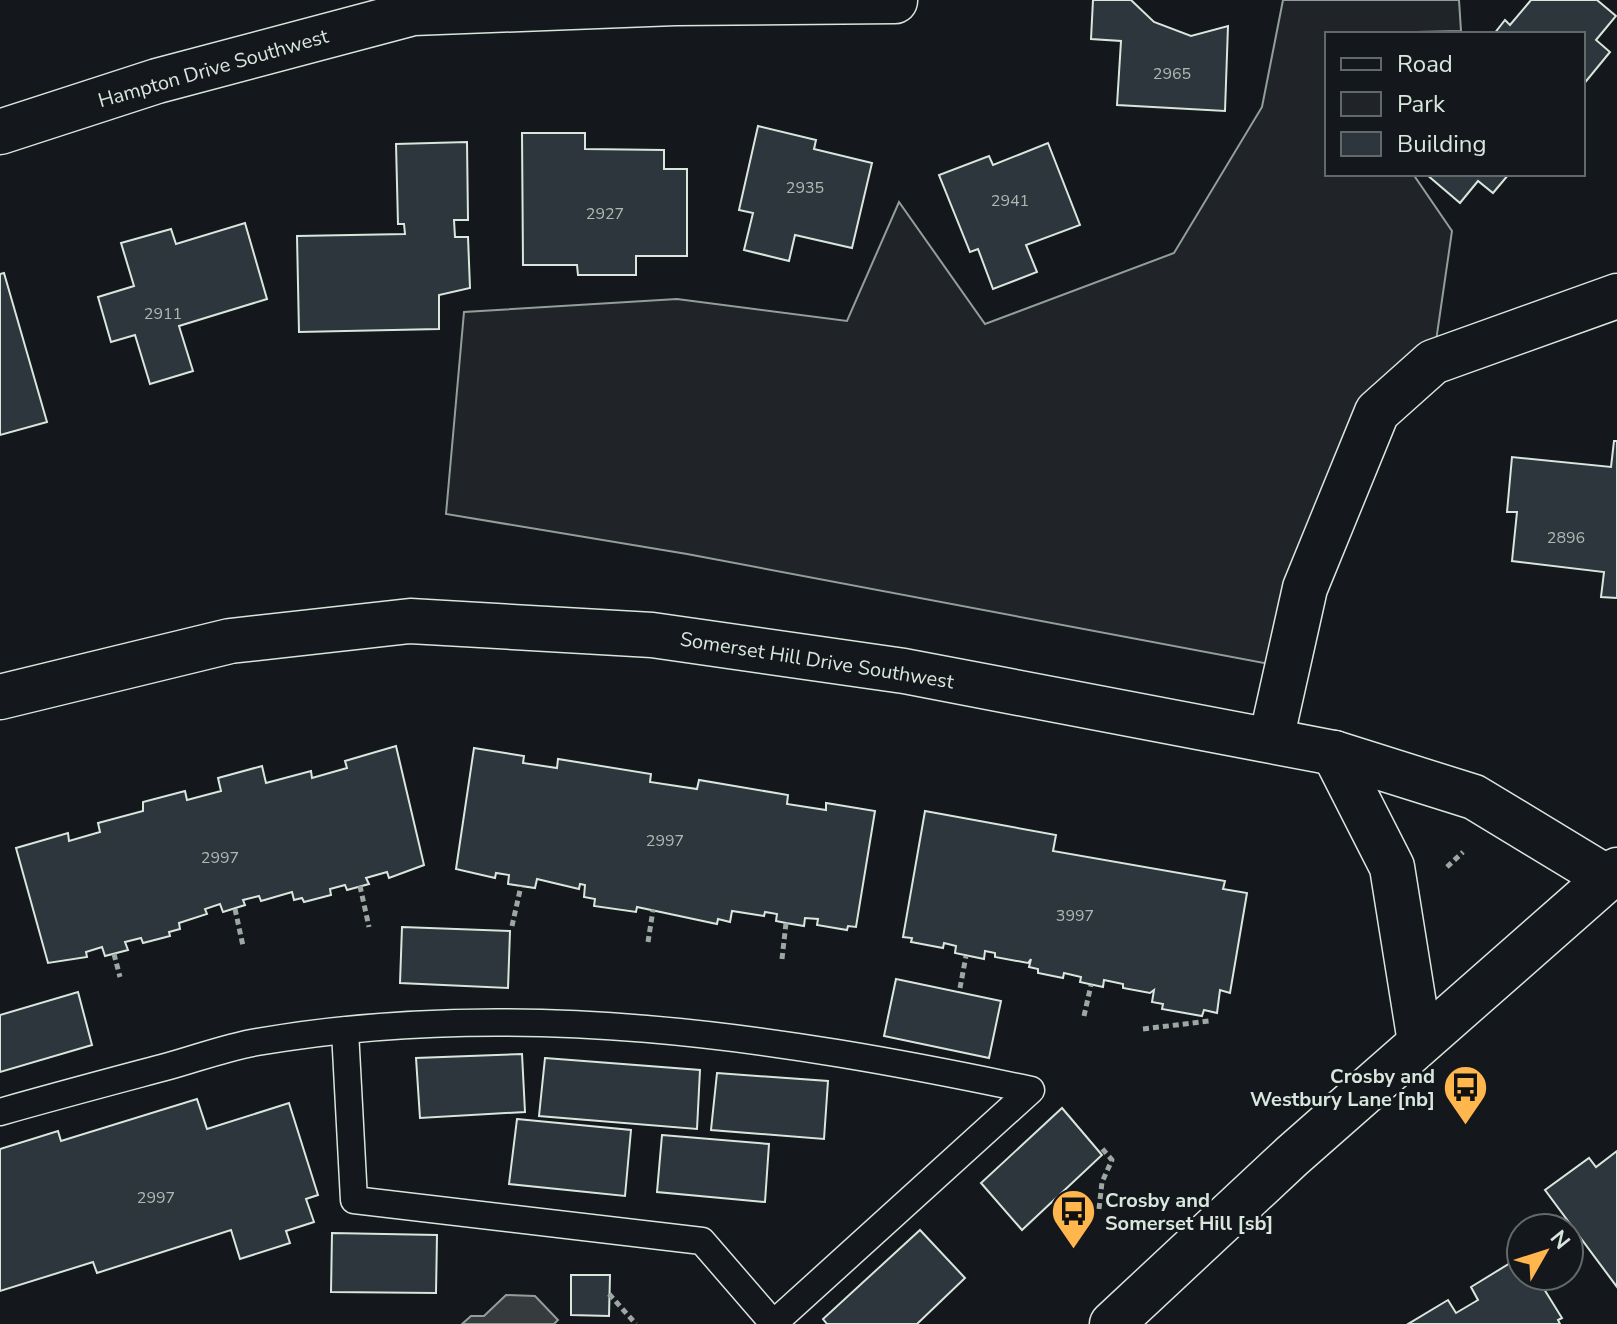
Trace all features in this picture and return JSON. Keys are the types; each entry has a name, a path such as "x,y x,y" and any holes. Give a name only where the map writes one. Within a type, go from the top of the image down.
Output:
{"street":[{"name":"Hampton Drive Southwest","path":"0,132 157,81 410,6 895,1"},
{"path":"1271,740 1305,588 1377,412 1433,362 1617,296"},
{"name":"Somerset Hill Drive Southwest","path":"0,697 230,641 410,621 652,635 904,671 1334,753 1474,797 1611,874"},
{"path":"1334,753 1392,867 1420,1042"},
{"path":"1112,1324 1420,1042 1611,874"}],"lane":[{"path":"0,1112 255,1042 345,1031 543,1021 656,1028 868,1055 1031,1090 773,1324 702,1241 354,1200 345,1031"}],"path":[{"path":"1443,870 1469,845"},
{"path":"360,886 369,927"},
{"path":"512,926 521,886"},
{"path":"235,909 243,946"},
{"path":"648,942 653,910"},
{"path":"782,959 786,923"},
{"path":"114,954 120,977"},
{"path":"960,988 966,956"},
{"path":"1084,1016 1091,985"},
{"path":"1143,1029 1209,1021"},
{"path":"1099,1209 1102,1182 1112,1160 1100,1146"},
{"path":"609,1294 636,1324"}],"green space":[{"path":"1283,0 1459,0 1461,31 1325,32 1325,176 1414,176 1452,231 1433,362 1377,412 1285,667 687,554 446,514 464,312 677,299 847,321 899,202 985,324 1174,253 1262,107"}],"shaded area":[{"path":"506,1295 535,1296 558,1320 554,1324 462,1324 471,1316 484,1316"}],"building":[{"path":"1093,0 1131,0 1154,22 1191,36 1228,26 1225,111 1117,105 1121,41 1091,39"},
{"path":"1531,0 1597,0 1616,16 1596,40 1610,52 1585,83 1585,32 1496,32 1505,20 1510,25"},
{"path":"758,126 816,140 814,149 872,163 852,248 795,235 789,261 744,250 753,213 739,210"},
{"path":"522,133 585,133 585,149 664,150 664,169 687,169 687,256 636,256 636,275 578,275 577,265 523,265"},
{"path":"467,142 468,220 454,220 455,237 468,237 470,288 439,295 439,329 299,332 297,236 405,234 404,224 398,224 396,144"},
{"path":"1048,143 1080,225 1026,245 1037,272 993,289 978,249 970,252 939,175 989,156 993,165"},
{"path":"1428,176 1507,176 1493,193 1478,181 1460,203"},
{"path":"245,223 267,299 179,326 193,371 150,384 135,335 111,342 98,297 134,286 121,243 171,229 176,244"},
{"path":"4,273 47,422 0,435 0,274"},
{"path":"1614,441 1617,441 1617,598 1601,597 1604,572 1512,561 1517,512 1507,512 1512,457 1611,467"},
{"path":"396,746 424,865 389,878 387,872 366,878 369,884 347,890 345,885 330,889 331,895 304,902 302,898 294,900 292,892 261,901 259,896 243,900 245,905 223,912 220,904 205,909 207,914 179,923 180,929 169,932 170,936 143,943 141,938 125,942 128,950 105,956 102,947 86,952 87,957 48,963 16,848 68,833 69,841 100,832 98,823 143,811 143,802 185,791 187,800 221,791 218,778 262,766 266,783 311,771 312,778 347,768 345,761"},
{"path":"474,748 524,756 523,763 557,768 558,759 651,774 650,782 697,789 699,780 788,795 787,804 826,810 826,803 875,811 856,927 848,926 847,930 817,925 818,919 805,918 804,926 776,921 777,914 765,912 764,916 732,911 730,922 718,919 717,924 637,907 636,912 594,906 595,899 584,897 585,885 580,884 579,889 537,879 535,888 508,884 509,875 496,873 495,878 456,869"},
{"path":"925,811 1056,835 1053,851 1225,881 1223,889 1247,893 1230,993 1220,990 1217,1013 1204,1010 1202,1016 1162,1009 1163,1004 1152,1002 1154,990 1150,993 1123,988 1123,984 1104,980 1103,987 1080,982 1081,977 1064,973 1063,978 1038,973 1038,969 1029,967 1031,959 1028,963 995,957 995,953 985,951 984,959 955,953 956,946 944,943 943,948 911,942 912,938 903,937"},
{"path":"402,927 510,931 508,988 400,983"},
{"path":"896,979 1001,1001 989,1058 884,1036"},
{"path":"78,992 92,1045 0,1072 0,1015"},
{"path":"522,1054 525,1112 420,1118 416,1058"},
{"path":"545,1058 700,1070 697,1129 539,1116"},
{"path":"717,1073 828,1081 824,1139 711,1130"},
{"path":"197,1099 207,1129 289,1103 318,1195 306,1199 314,1222 286,1231 290,1243 240,1259 231,1230 97,1273 93,1262 0,1291 0,1149 58,1131 61,1141"},
{"path":"1062,1108 1102,1155 1022,1230 981,1183"},
{"path":"517,1119 631,1130 625,1196 509,1184"},
{"path":"662,1135 769,1144 765,1202 657,1192"},
{"path":"1617,1151 1617,1287 1585,1244 1585,1212 1561,1212 1545,1190 1589,1158 1596,1167"},
{"path":"920,1230 965,1278 917,1324 827,1324 823,1319"},
{"path":"332,1233 437,1235 436,1293 331,1292"},
{"path":"1505,1266 1505,1292 1546,1292 1562,1318 1558,1320 1560,1324 1408,1324 1448,1300 1456,1313 1478,1300 1471,1287"},
{"path":"571,1275 610,1275 609,1316 571,1315"}],"place":[{"name":"Crosby and Westbury Lane [nb]","path":"1466,1127"},
{"name":"Crosby and Somerset Hill [sb]","path":"1074,1250"}]}
